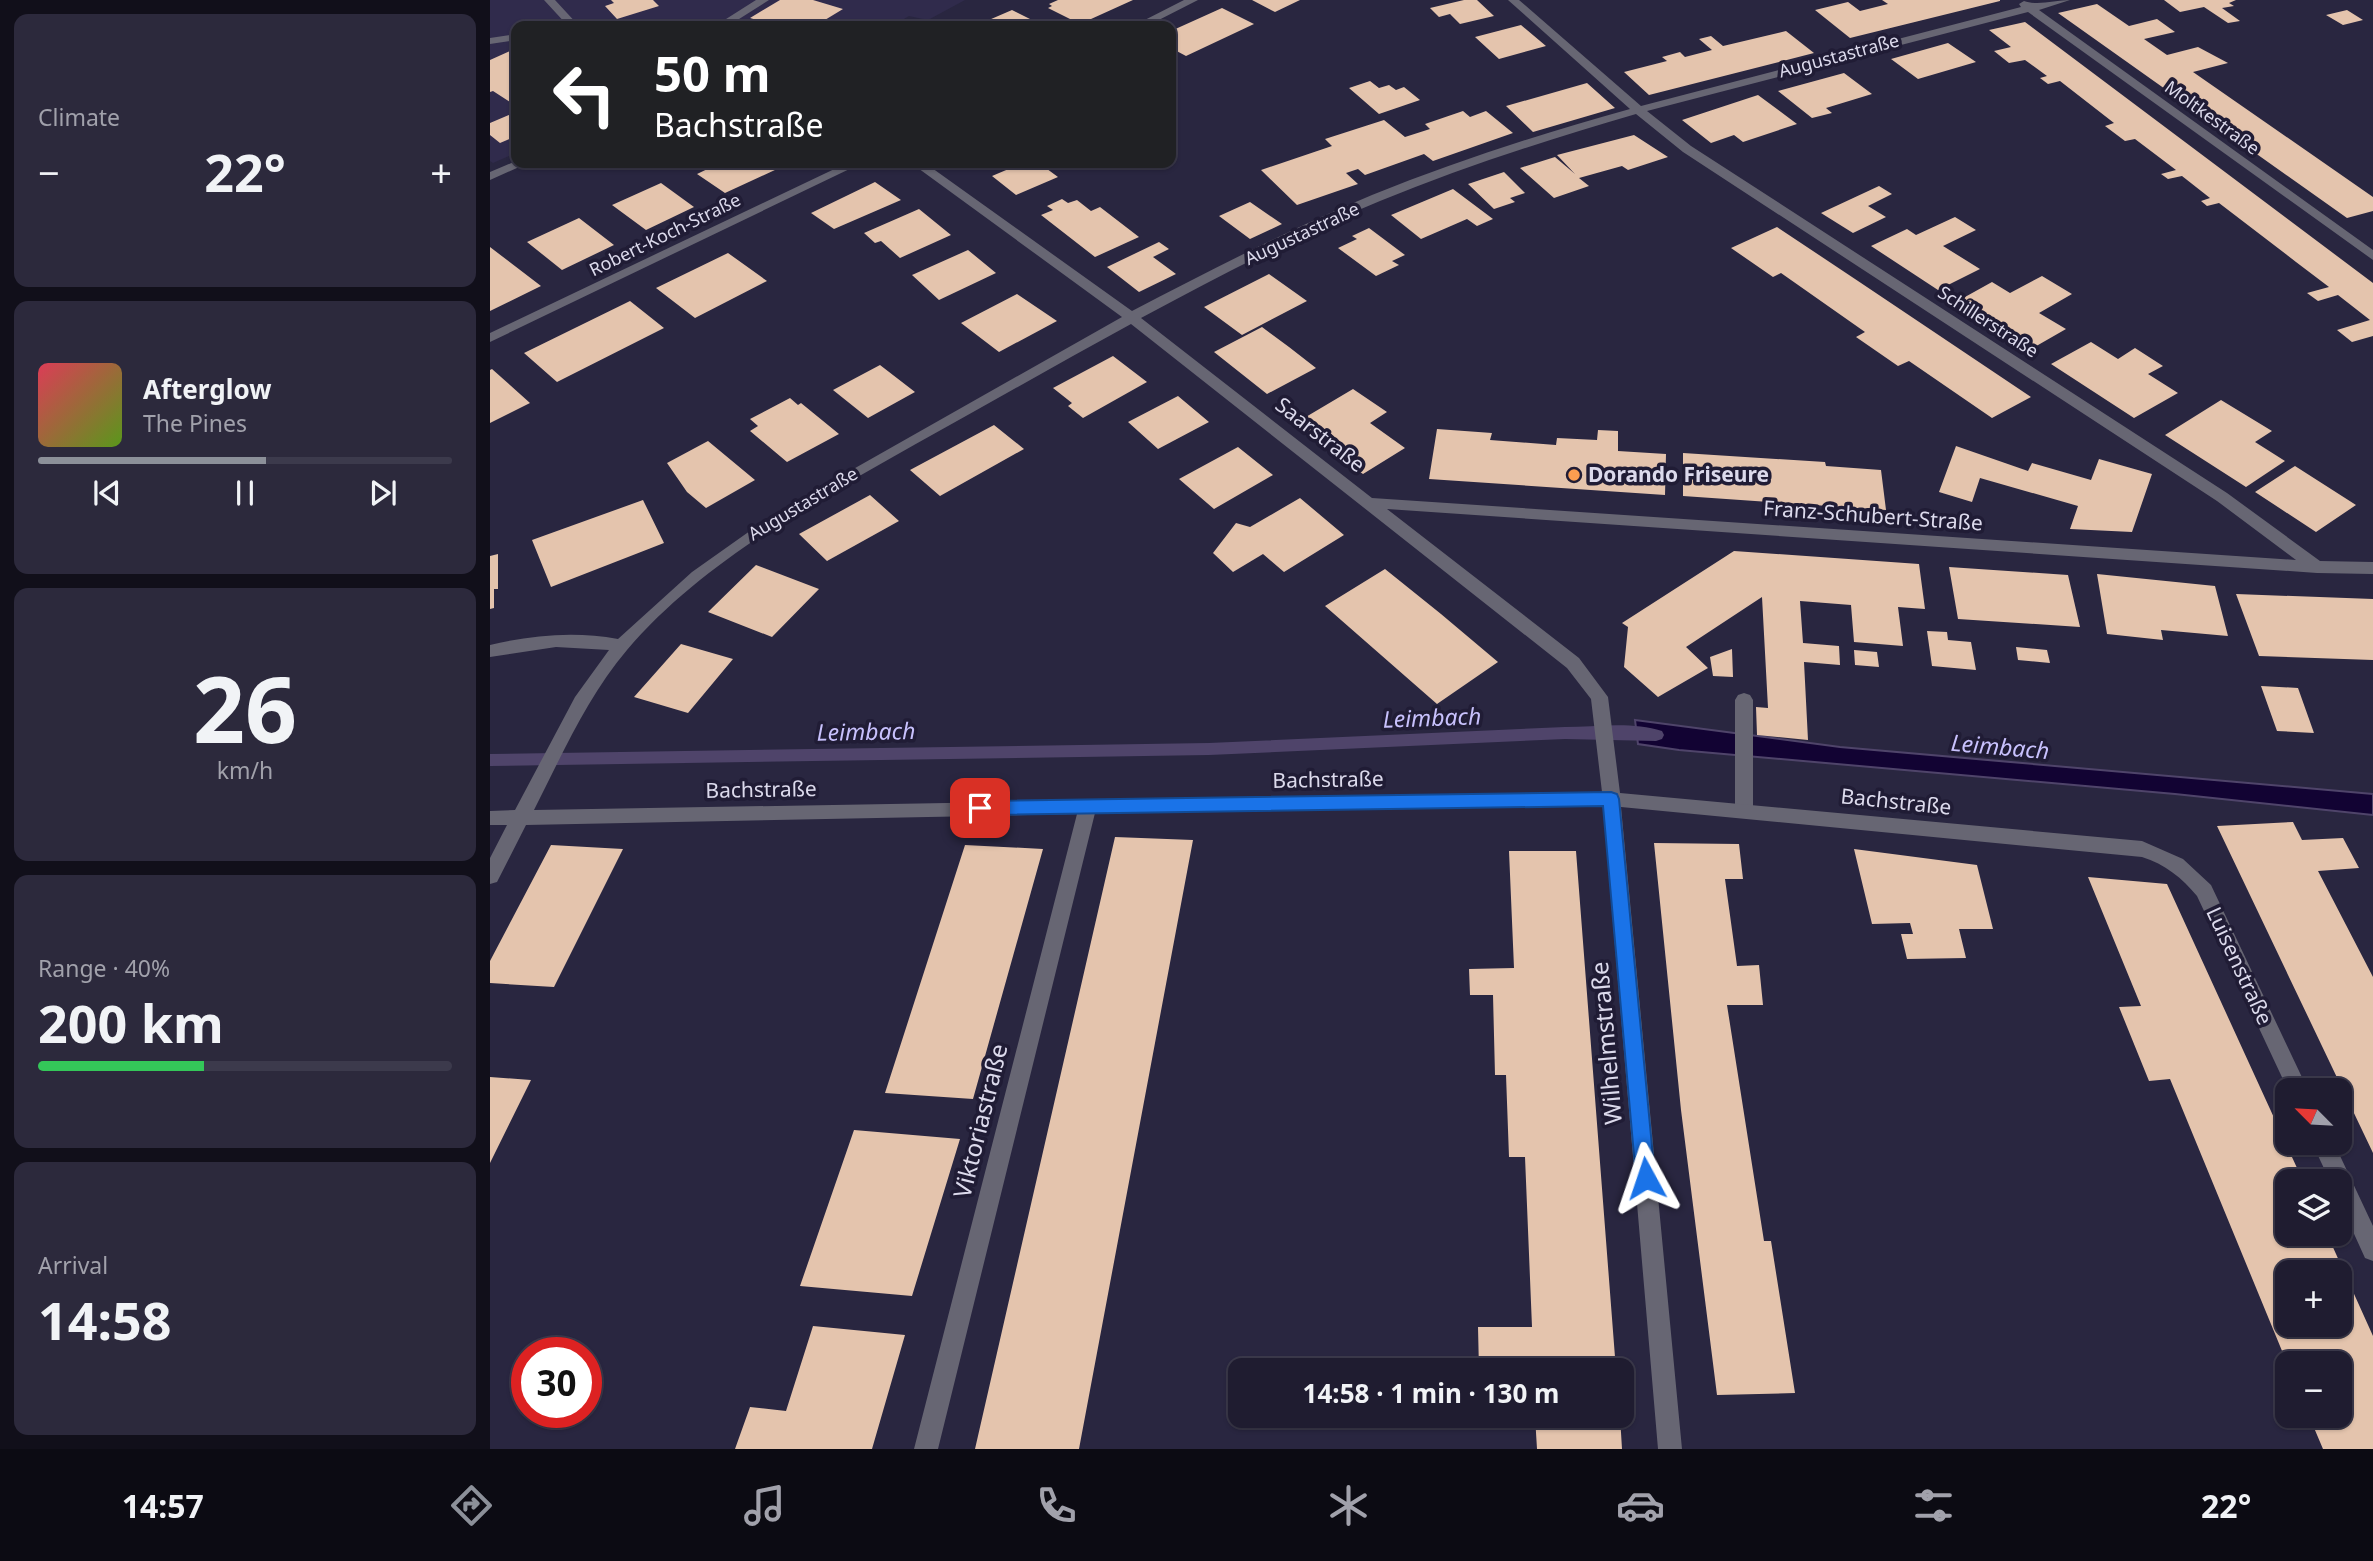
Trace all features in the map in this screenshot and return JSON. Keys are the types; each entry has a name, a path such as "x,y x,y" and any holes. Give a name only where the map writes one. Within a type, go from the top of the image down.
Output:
{"street":[{"path":"550,0 565,21"},
{"path":"729,21 764,0"},
{"path":"1150,21 1194,0"},
{"name":"Schillerstraße","path":"1513,0 1638,110 1687,149 2222,498 2267,528 2316,568"},
{"name":"Augustastraße","path":"490,876 563,735 598,676 621,646 660,606 741,540 1131,317 1293,236 1461,166 1638,110 2024,4 2064,0"},
{"name":"Moltkestraße","path":"2024,4 2373,256"},
{"path":"490,41 511,38"},
{"path":"490,176 511,167"},
{"name":"Robert-Koch-Straße","path":"490,338 846,168"},
{"name":"Saarstraße","path":"924,168 1131,317 1573,663 1599,697 1611,799"},
{"name":"Franz-Schubert-Straße","path":"1371,503 2316,568 2373,568"},
{"path":"490,651 519,644 552,642 603,642 621,646"},
{"path":"1744,700 1744,810"},
{"name":"Bachstraße","path":"490,818 1611,799 2141,849 2164,855"},
{"name":"Wilhelmstraße","path":"1611,799 1670,1449"},
{"name":"Viktoriastraße","path":"926,1449 1088,806"},
{"name":"Luisenstraße","path":"2164,855 2187,869 2204,891 2292,1078"},
{"path":"2329,1155 2373,1250"}],"shaded area":[{"path":"490,0 965,0 928,20 909,16 900,21 511,21 511,155 493,163 490,161"},
{"path":"1635,720 1840,747 2373,794 2373,815 2175,794 1679,750 1638,744"}],"building":[{"path":"611,0 653,0 659,6 617,19 605,6 614,3"},
{"path":"780,0 813,0 843,9 823,21 760,21 750,18"},
{"path":"1058,0 1133,0 1087,21 1074,21 1048,8 1052,6 1049,4"},
{"path":"1252,0 1300,0 1275,12"},
{"path":"1464,0 1477,0 1494,16 1460,24 1450,14 1439,17 1430,8"},
{"path":"1882,0 2000,1 1850,38 1815,10 1848,2 1860,11 1888,4"},
{"path":"2164,0 2236,0 2229,3 2234,6 2222,8 2240,21 2228,23 2204,7 2180,12"},
{"path":"2097,4 2129,26 2157,19 2175,32 2144,39 2167,55 2198,47 2228,63 2193,72 2373,197 2373,211 2347,218 2058,13"},
{"path":"1222,8 1254,24 1186,56 1176,51 1176,29"},
{"path":"1012,10 1034,21 987,21"},
{"path":"2347,10 2363,20 2343,25 2326,15"},
{"path":"2025,22 2373,283 2373,336 2352,342 2337,330 2370,320 2338,295 2318,301 2307,293 2329,287 2219,203 2207,206 2201,201 2210,198 2182,176 2168,179 2161,174 2176,170 2135,139 2125,141 2105,126 2114,123 2060,81 2048,84 2040,78 2047,76 2025,60 2009,63 1994,51 2011,47 1989,30"},
{"path":"1521,25 1546,46 1499,59 1475,37"},
{"path":"1786,31 1814,53 1649,95 1624,72 1667,61 1662,57 1680,52 1685,57 1712,50 1699,39 1711,36 1723,46"},
{"path":"1948,43 1976,62 1918,79 1891,59"},
{"path":"511,52 511,103 493,91 490,92 490,60"},
{"path":"1844,73 1872,94 1826,108 1832,113 1812,118 1778,91"},
{"path":"1370,81 1379,88 1389,85 1396,90 1404,87 1420,100 1379,114 1349,88"},
{"path":"1587,83 1615,108 1533,132 1506,106"},
{"path":"1758,95 1797,124 1743,142 1734,135 1711,143 1682,120"},
{"path":"1463,111 1470,117 1486,111 1513,133 1433,161 1424,154 1365,175 1358,169 1346,173 1358,184 1297,205 1261,170 1332,146 1325,139 1384,120 1405,137 1430,129 1425,124"},
{"path":"511,114 511,138 500,143 490,135 490,123"},
{"path":"1634,135 1668,157 1628,170 1622,166 1579,178 1589,186 1554,198 1520,168 1555,157 1575,174 1557,155"},
{"path":"710,168 779,168 725,193 697,174"},
{"path":"1011,168 1046,168 1058,177 1016,195 992,176"},
{"path":"1504,172 1525,193 1510,198 1515,202 1494,209 1468,184"},
{"path":"875,182 901,200 834,229 811,213"},
{"path":"661,183 694,207 646,230 612,205"},
{"path":"1879,186 1892,194 1868,206 1886,217 1853,233 1821,213"},
{"path":"1453,189 1493,219 1477,226 1467,219 1421,239 1391,215"},
{"path":"1062,199 1068,203 1077,200 1091,211 1100,207 1139,237 1095,257 1041,215 1053,210 1047,206"},
{"path":"1250,202 1282,224 1250,239 1219,216"},
{"path":"919,209 951,235 900,258 881,241 875,243 864,233"},
{"path":"1955,217 1976,230 1943,246 1980,269 1938,290 1871,246 1907,229 1916,235"},
{"path":"579,218 614,245 562,270 527,242"},
{"path":"1777,227 2031,397 1992,418 1909,361 1898,366 1856,337 1865,332 1781,273 1773,277 1731,248"},
{"path":"1369,228 1405,255 1392,261 1399,265 1376,276 1338,248 1357,239 1352,236"},
{"path":"1159,242 1169,249 1153,257 1176,274 1139,292 1107,267"},
{"path":"490,247 541,286 490,311"},
{"path":"968,250 996,273 939,300 912,275"},
{"path":"728,253 767,281 695,318 656,288"},
{"path":"1269,274 1307,301 1242,335 1204,307"},
{"path":"2042,276 2072,294 2039,313 2066,329 2031,349 1956,302 1992,282 2010,293"},
{"path":"1017,294 1057,321 999,352 961,323"},
{"path":"630,301 664,328 557,382 524,353"},
{"path":"1262,327 1316,368 1267,394 1214,352"},
{"path":"2091,342 2118,359 2135,348 2163,366 2148,374 2178,393 2134,418 2051,364"},
{"path":"1113,356 1147,382 1083,418 1068,406 1072,403 1053,388"},
{"path":"880,365 915,392 868,418 833,390"},
{"path":"490,370 530,403 490,423"},
{"path":"1353,389 1387,412 1370,423 1405,448 1363,474 1294,424"},
{"path":"1178,396 1209,422 1158,449 1128,422"},
{"path":"790,398 798,405 801,403 839,434 787,462 750,431 758,426 750,419"},
{"path":"2221,400 2272,431 2255,442 2285,461 2246,487 2165,435"},
{"path":"994,425 1024,449 940,496 910,470"},
{"path":"1437,429 1492,433 1490,440 1556,445 1557,438 1597,440 1598,430 1618,431 1618,451 1666,454 1665,495 1429,479"},
{"path":"708,441 755,480 706,508 687,492 667,463"},
{"path":"1956,446 2028,471 2032,463 2091,480 2099,459 2152,474 2132,532 2070,529 2078,506 1980,478 1972,502 1939,492"},
{"path":"1238,447 1273,475 1214,509 1179,479"},
{"path":"1683,453 1825,462 1826,466 1881,470 1886,510 1683,496"},
{"path":"2295,466 2356,505 2316,532 2255,492"},
{"path":"870,495 899,521 827,561 799,534"},
{"path":"1300,498 1344,535 1284,572 1263,554 1233,572 1213,553 1236,523 1250,527"},
{"path":"643,500 664,543 551,587 532,540"},
{"path":"1734,551 1919,564 1925,609 1898,607 1903,646 1854,642 1851,605 1800,601 1803,643 1839,646 1840,665 1804,662 1808,740 1757,735 1756,707 1768,708 1762,597 1686,647 1708,668 1658,697 1624,667 1628,627 1622,623"},
{"path":"498,554 498,589 494,589 494,608 490,609 490,556"},
{"path":"756,565 819,589 772,637 708,612"},
{"path":"1949,567 2068,575 2080,627 1958,619"},
{"path":"1385,569 1498,662 1437,704 1325,606"},
{"path":"2097,574 2215,586 2228,636 2161,630 2163,640 2107,634"},
{"path":"2236,594 2373,599 2373,660 2259,656"},
{"path":"1927,631 1947,632 1948,640 1971,642 1976,670 1932,666"},
{"path":"681,644 733,659 688,713 634,697"},
{"path":"2016,647 2047,650 2050,663 2018,660"},
{"path":"1732,649 1733,677 1713,676 1710,657"},
{"path":"1854,650 1877,652 1879,667 1855,665"},
{"path":"2261,686 2298,688 2314,733 2277,731"},
{"path":"2293,822 2302,840 2343,838 2359,868 2318,871 2373,977 2373,1153 2352,1109 2352,1078 2337,1078 2217,826"},
{"path":"1115,837 1193,840 1079,1449 975,1449"},
{"path":"1654,843 1739,844 1743,879 1725,879 1737,966 1759,965 1763,1005 1727,1005 1764,1241 1771,1241 1795,1393 1717,1395 1681,1110"},
{"path":"551,845 623,849 554,987 490,983 490,961"},
{"path":"965,845 1043,849 973,1099 885,1093"},
{"path":"1854,849 1977,865 1993,929 1959,929 1966,958 1907,959 1901,934 1913,934 1910,923 1872,924"},
{"path":"1509,851 1576,851 1615,1358 1479,1358 1478,1327 1532,1327 1525,1157 1509,1157 1506,1075 1495,1075 1493,995 1470,995 1469,969 1514,968"},
{"path":"2088,877 2167,884 2275,1120 2275,1155 2291,1155 2298,1169 2275,1169 2275,1246 2332,1246 2339,1260 2275,1260 2275,1334 2170,1079 2149,1081 2119,1007 2141,1006"},
{"path":"490,1077 531,1080 490,1163"},
{"path":"854,1130 960,1139 912,1296 800,1286"},
{"path":"2352,1289 2373,1336 2373,1449 2323,1449 2314,1428 2352,1428 2352,1351 2282,1351 2276,1337 2352,1337"},
{"path":"813,1326 905,1335 872,1449 735,1449 750,1407 786,1411"},
{"path":"1536,1428 1621,1428 1622,1449 1537,1449"}],"waterway":[{"name":"Leimbach","path":"490,760 1209,749 1565,733 1656,735"}],"place":[{"name":"Dorando Friseure","path":"1574,475"}],"route":[{"path":"980,808 1611,799 1646,1178"}]}
